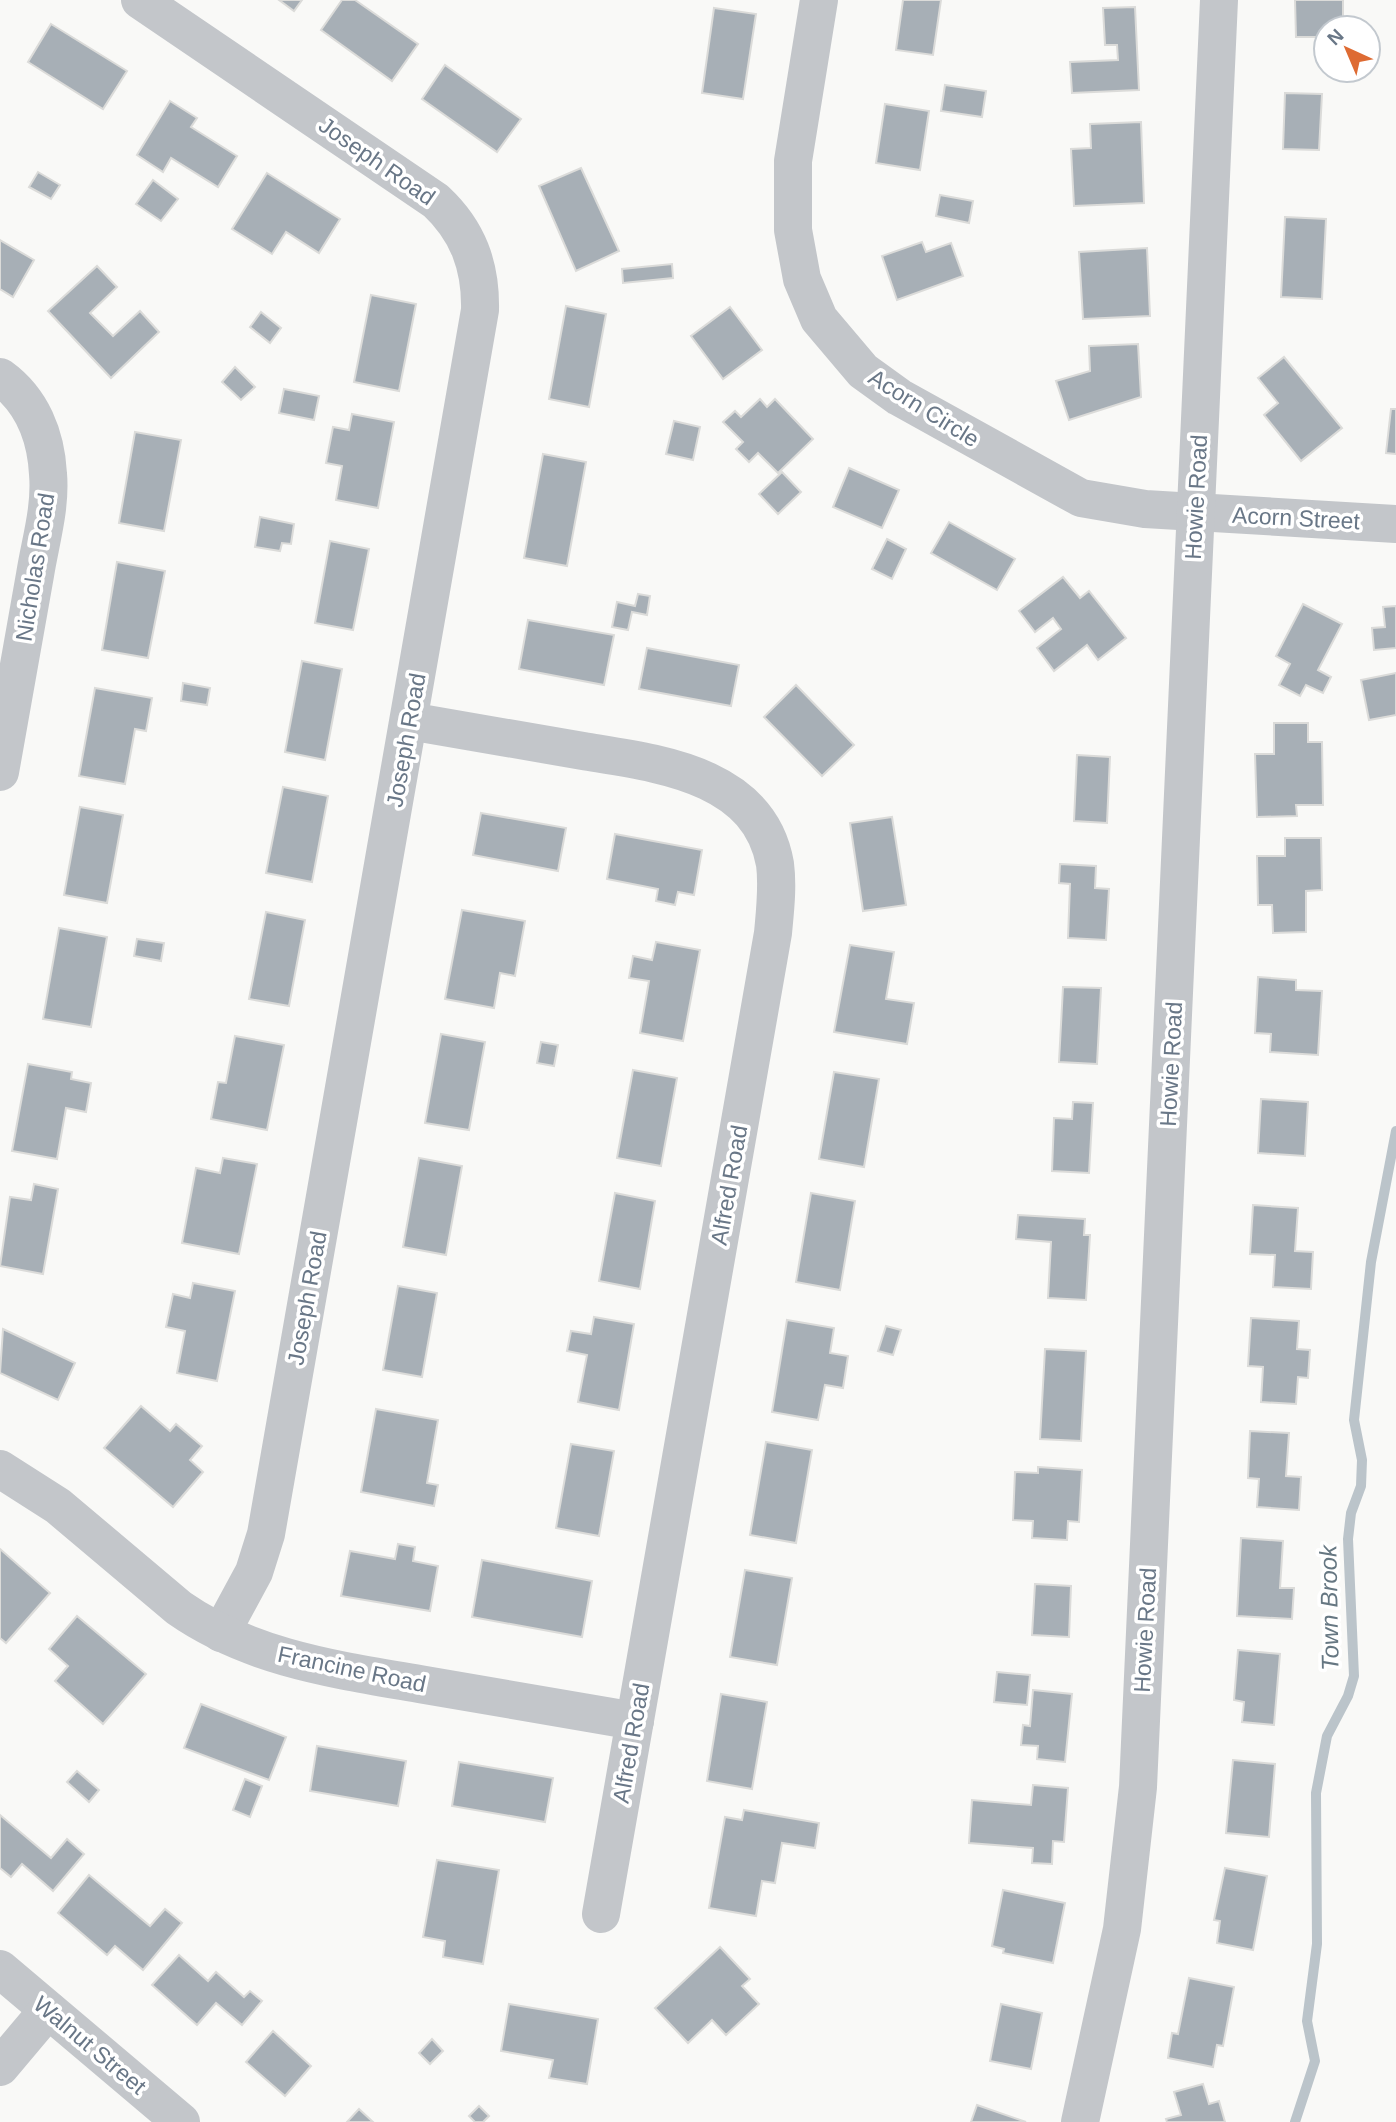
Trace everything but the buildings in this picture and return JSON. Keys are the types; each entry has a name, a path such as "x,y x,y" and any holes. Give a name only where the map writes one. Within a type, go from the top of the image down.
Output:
{"street":[{"name":"Joseph Road","path":"141,0 419,188 451,215 471,249 480,291 480,310 266,1534 254,1572 221,1633"},
{"name":"Acorn Circle","path":"819,0 793,161 791,208 802,279 814,310 831,337 863,371 899,397 1062,490 1109,505 1196,512"},
{"name":"Howie Road","path":"1080,2122 1122,1929 1138,1787 1219,0"},
{"name":"Nicholas Road","path":"0,377 21,396 33,414 41,432 49,476 44,525 0,772"},
{"name":"Acorn Street","path":"1196,512 1396,524"},
{"name":"Alfred Road","path":"409,721 660,764 707,779 742,805 756,822 774,863 773,933 601,1914"},
{"name":"Francine Road","path":"0,1469 58,1506 178,1608 221,1633 266,1651 313,1665 635,1721"},
{"name":"Walnut Street","path":"0,1969 181,2122"},
{"path":"0,2067 48,2010"}],"waterway":[{"name":"Town Brook","path":"1295,2122 1315,2061 1307,2021 1317,1944 1316,1793 1327,1736 1348,1696 1354,1676 1348,1539 1351,1513 1361,1486 1362,1460 1354,1420 1371,1262 1396,1131"}]}
